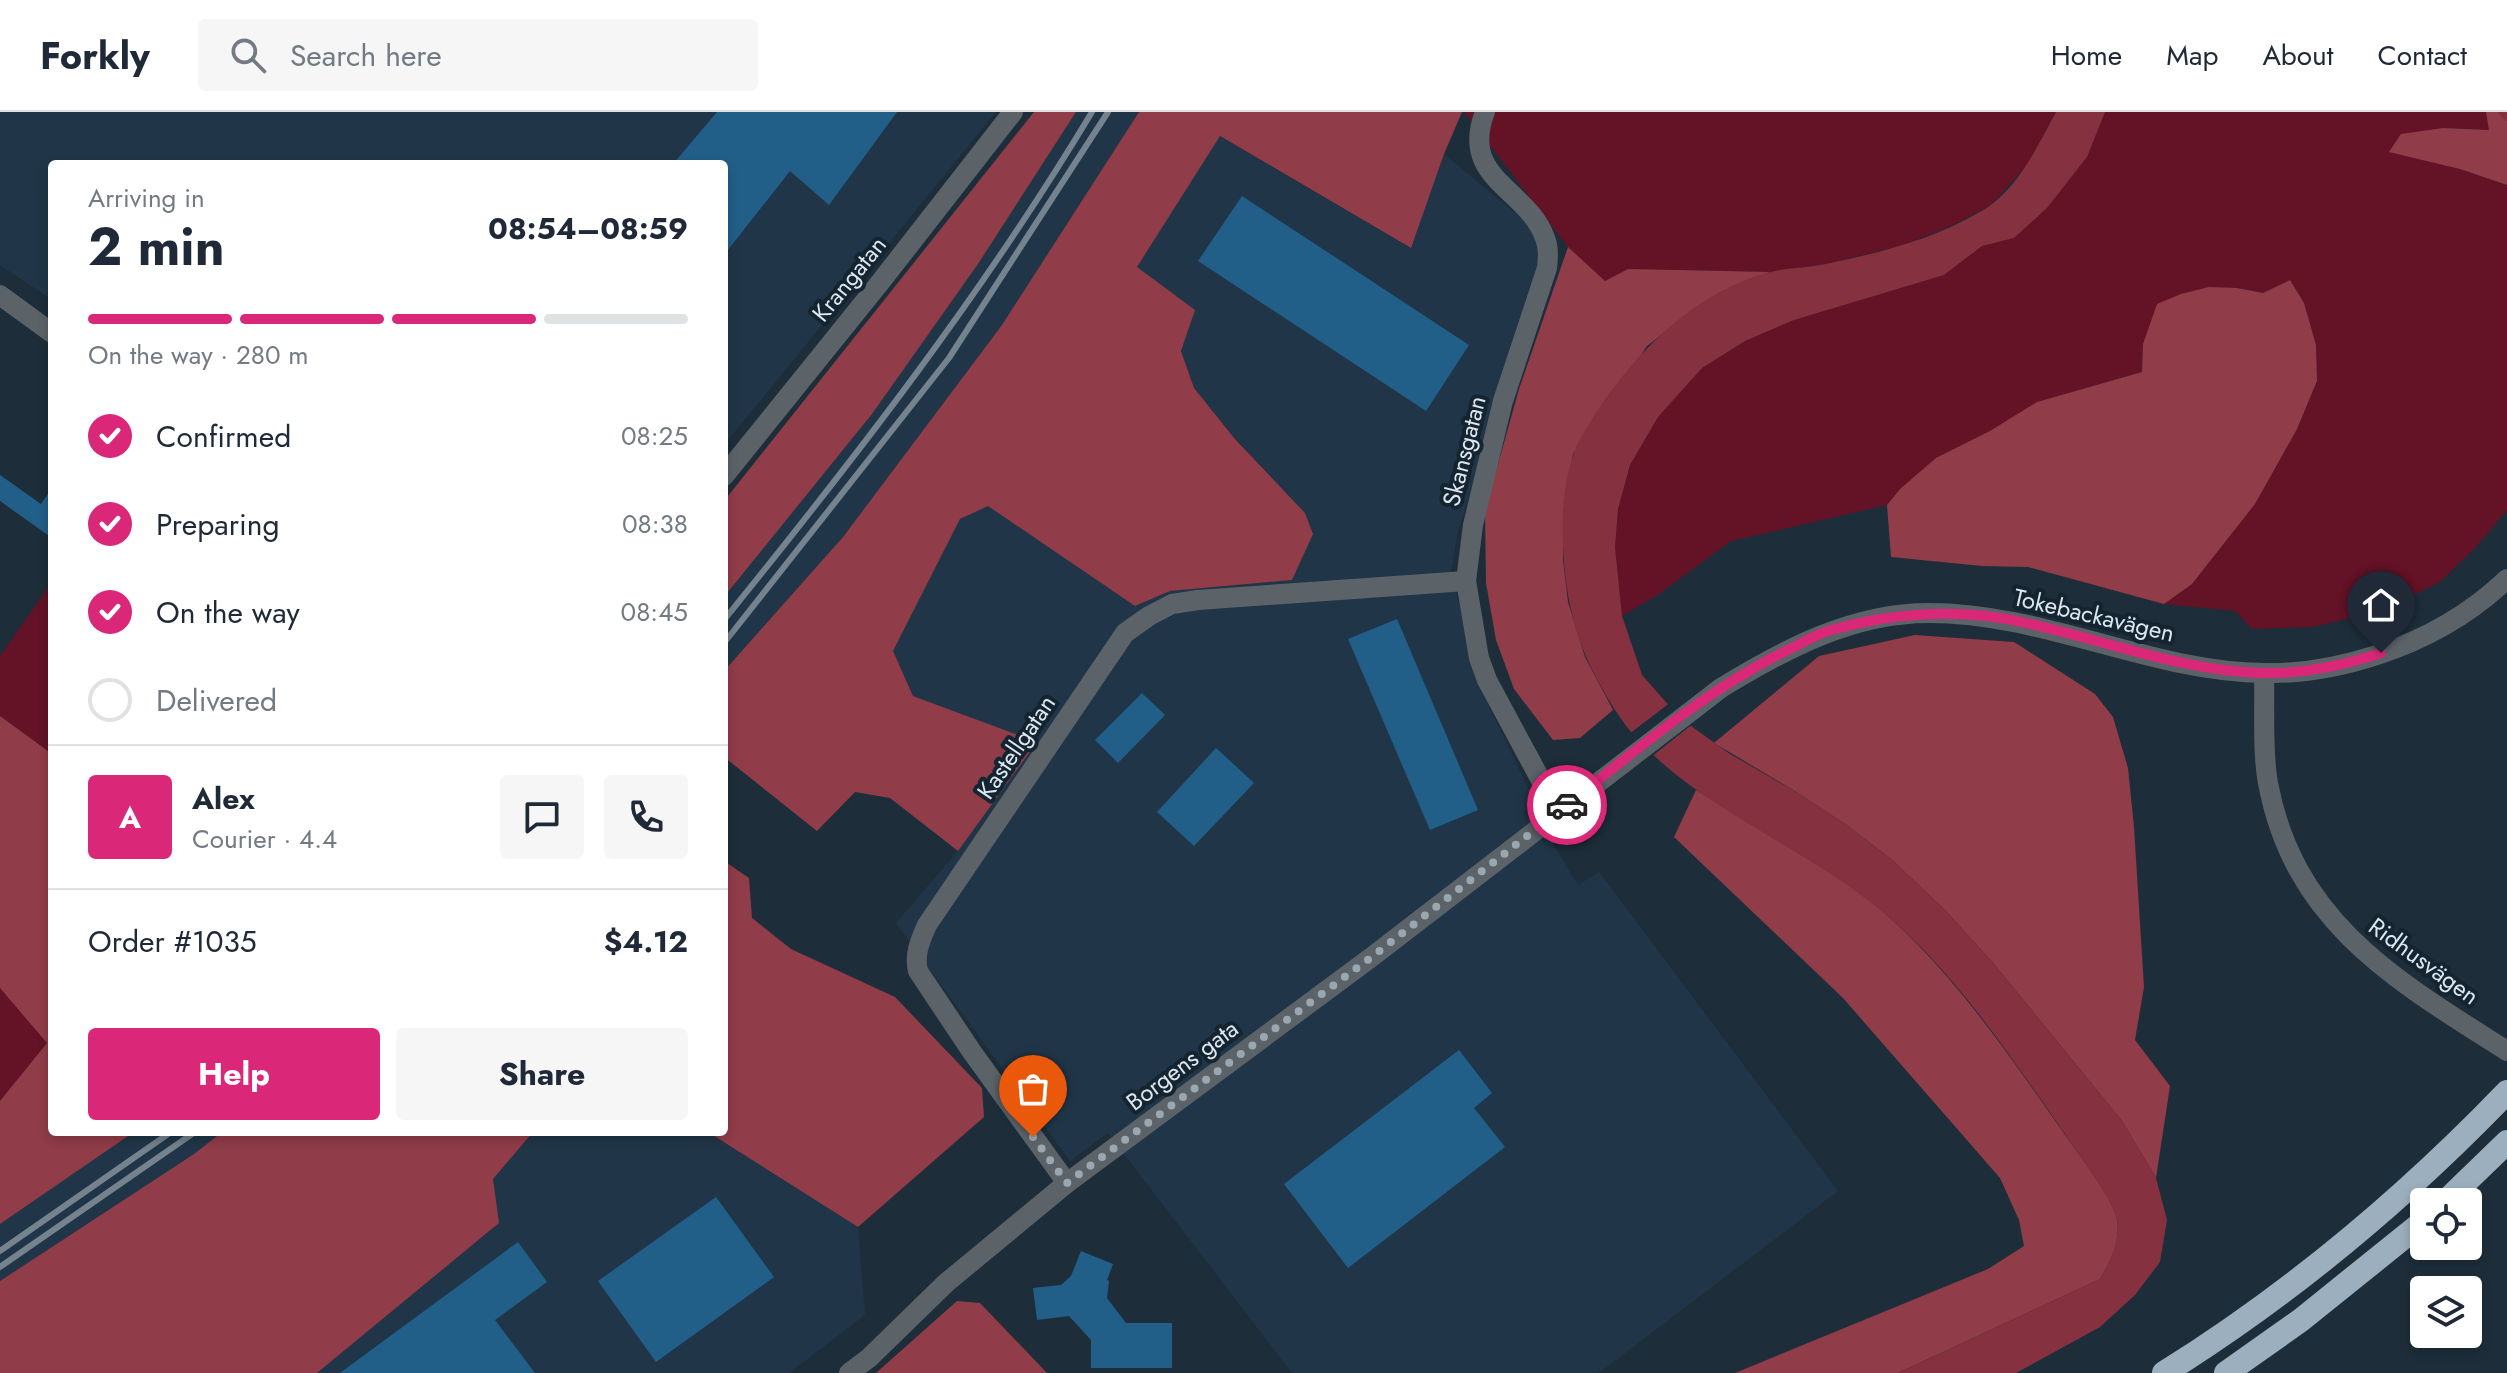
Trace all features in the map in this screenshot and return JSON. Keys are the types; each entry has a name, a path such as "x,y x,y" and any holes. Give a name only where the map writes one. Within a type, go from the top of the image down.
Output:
{"highway":[{"path":"2164,1373 2278,1294 2359,1229 2429,1170 2507,1092"},
{"path":"2459,1188 2507,1142"},
{"path":"2226,1373 2301,1320 2410,1232"}],"street":[{"name":"Krangatan","path":"728,471 1013,112"},
{"name":"Skansgatan","path":"1485,112 1480,138 1485,165 1493,178 1540,227 1548,250 1547,268 1499,415 1473,525 1466,581 1479,658 1487,680 1558,812"},
{"path":"0,295 48,330"},
{"name":"Tokebackavägen","path":"1558,812 1721,688 1765,661 1825,632 1877,618 1928,613 2024,622 2203,667 2264,673 2306,672 2345,665 2420,640 2487,598 2507,579"},
{"name":"Kastellgatan","path":"1067,1183 918,971 915,960 927,925 1125,633 1149,616 1172,604 1232,596 1466,581"},
{"name":"Ridhusvägen","path":"2264,673 2267,780 2278,824 2297,869 2328,915 2353,943 2388,972 2498,1046"},
{"name":"Borgens gata","path":"849,1373 869,1358 946,1283 1067,1183 1373,956 1558,812"}],"shaded area":[{"path":"0,112 996,112 728,440 728,160 48,160 48,297 0,265"},
{"path":"1034,112 1076,112 978,264 872,414 728,592 728,496"},
{"path":"1076,112 1139,112 1002,325 843,537 728,666 728,592 872,414 978,264"},
{"path":"1139,112 1462,112 1411,248 1220,136 1137,267 1195,310 1181,351 1194,388 1235,439 1305,513 1313,534 1292,580 1170,591 1135,606 988,506 960,519 893,651 913,696 1037,742 958,851 890,798 855,792 817,831 728,760 728,666 843,537 1002,325"},
{"path":"1464,112 2056,112 2027,165 1991,205 1953,225 1901,246 1826,264 1770,272 1628,269 1605,281 1568,247"},
{"path":"2056,112 2105,112 2087,157 2047,208 2014,238 1982,246 1944,275 1794,320 1745,341 1702,368 1658,417 1630,465 1618,509 1615,547 1622,616 1642,675 1680,718 1730,754 1848,826 1891,859 1946,911 1994,964 2122,1121 2156,1178 2167,1220 2160,1262 2135,1295 2100,1327 2016,1373 1898,1373 2100,1279 2116,1241 2116,1216 2094,1176 1978,1013 1902,928 1846,884 1702,794 1675,774 1626,726 1590,666 1573,618 1563,550 1566,486 1577,445 1613,388 1651,345 1694,308 1744,281 1778,270 1823,265 1871,254 1932,235 1970,218 2010,188"},
{"path":"2105,112 2486,112 2490,130 2443,128 2460,169 2507,185 2507,510 2477,546 2440,582 2380,611 2312,627 2252,629 2235,611 2164,604 2192,584 2255,504 2297,429 2317,381 2316,345 2304,303 2290,280 2263,293 2237,288 2143,344 2142,372 2037,402 1900,489 1887,505 1731,541 1659,594 1622,616 1615,547 1618,509 1630,465 1658,417 1702,368 1745,341 1794,320 1944,275 1982,246 2014,238 2047,208 2087,157"},
{"path":"2486,112 2507,112 2507,185 2460,169 2389,152 2401,134 2443,128 2489,130"},
{"path":"1219,136 1410,248 1444,154 1526,222 1539,241 1543,261 1458,531 1451,572 1481,690 1535,802 1524,812 1551,841 1578,885 1599,872 1838,1191 1599,1373 1292,1373 1108,1133 1070,1161 896,923 958,851 1036,742 913,696 893,651 960,519 988,505 1135,606 1170,591 1292,580 1305,513 1236,439 1194,388 1181,351 1195,310 1136,267"},
{"path":"1568,247 1605,281 1628,269 1770,272 1728,289 1697,307 1647,346 1573,454 1563,513 1563,560 1568,602 1585,657 1613,710 1580,738 1553,740 1514,689 1496,640 1486,583 1485,511 1519,389"},
{"path":"2290,280 2304,303 2316,345 2317,381 2297,429 2255,504 2192,584 2164,604 2028,567 1891,557 1887,505 1900,489 1936,458 1990,431 2037,402 2142,372 2143,344 2157,304 2209,287 2263,293"},
{"path":"48,588 48,751 0,716 0,656"},
{"path":"1915,635 2014,642 2095,694 2113,717 2128,768 2134,827 2144,987 2135,1040 2170,1086 2156,1178 2122,1121 1994,964 1946,911 1891,859 1848,826 1714,743 1819,656"},
{"path":"0,716 48,751 48,1136 128,1136 0,1224 0,1101 47,1043 0,988"},
{"path":"1696,790 1854,889 1903,930 1955,986 2024,1077 2095,1177 2113,1208 2118,1233 2100,1279 1898,1373 1735,1373 1988,1269 2024,1246 2019,1220 2000,1178 1843,998 1674,837"},
{"path":"728,864 749,878 752,918 791,949 895,997 982,1088 984,1117 858,1227 714,1136 728,1136"},
{"path":"0,988 47,1043 0,1101"},
{"path":"128,1136 217,1136 0,1281 0,1224"},
{"path":"217,1136 530,1136 493,1179 499,1223 317,1373 0,1373 0,1281"},
{"path":"530,1136 714,1136 858,1227 865,1315 789,1373 317,1373 498,1224 493,1179"},
{"path":"957,1301 980,1303 1047,1373 876,1373"}],"pier":[{"path":"1671,702 1694,723 1650,758 1629,734"}],"building":[{"path":"717,112 897,112 829,205 790,171 728,250 728,160 676,160"},
{"path":"1242,196 1469,345 1426,411 1198,261"},
{"path":"0,475 41,504 48,494 48,535 0,501"},
{"path":"1397,619 1478,810 1430,830 1348,639"},
{"path":"1142,693 1165,715 1118,763 1095,740"},
{"path":"1216,748 1254,783 1194,846 1157,812"},
{"path":"1459,1050 1492,1093 1474,1108 1505,1147 1348,1268 1284,1184"},
{"path":"716,1197 774,1277 656,1362 598,1281"},
{"path":"518,1242 547,1282 495,1320 535,1373 340,1373"},
{"path":"1081,1251 1113,1264 1107,1280 1107,1298 1126,1323 1172,1323 1172,1368 1091,1368 1091,1340 1069,1316 1037,1320 1033,1288 1061,1285 1071,1276"}],"waterway":[{"path":"2501,112 2507,118"}],"railway":[{"path":"728,615 822,497 963,309 1051,179 1092,112"},
{"path":"728,638 949,358 1108,112"},
{"path":"0,1251 165,1136"},
{"path":"0,1267 189,1136"}],"way so far":[{"path":"1033,1137 1067,1183 1373,956 1567,805"}],"route":[{"path":"1567,805 1721,688 1765,661 1825,632 1877,618 1928,613 2024,622 2203,667 2233,671 2306,672 2345,665 2381,653"}]}
